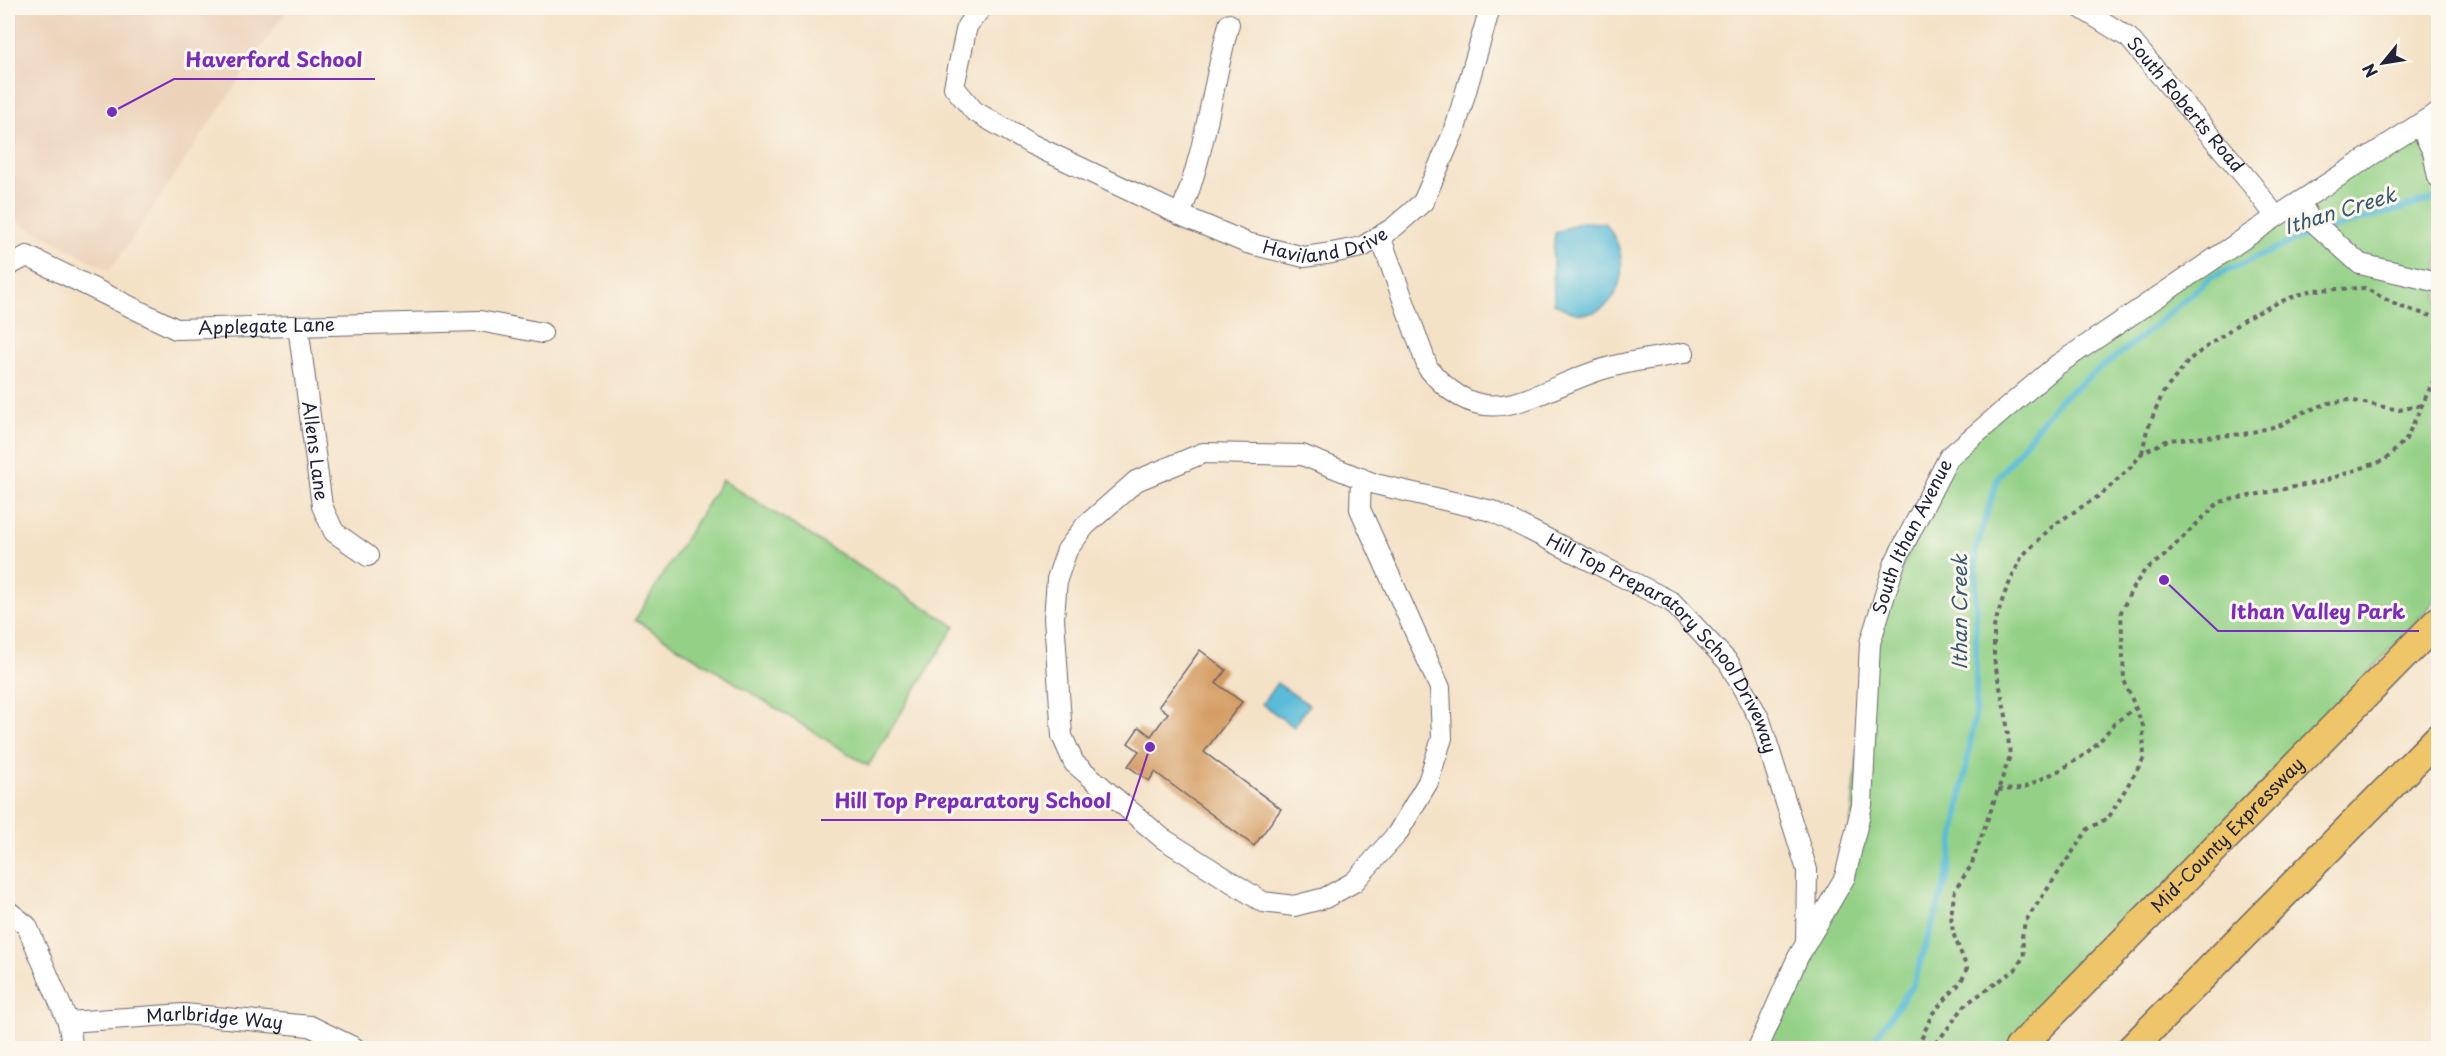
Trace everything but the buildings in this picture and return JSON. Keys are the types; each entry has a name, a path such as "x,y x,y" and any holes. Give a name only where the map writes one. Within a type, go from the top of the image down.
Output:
{"highway":[{"name":"Mid-County Expressway","path":"2019,1048 2439,621"},
{"path":"2132,1048 2439,738"}],"street":[{"name":"Haviland Drive","path":"981,8 968,26 954,87 974,111 1031,144 1180,215 1247,243 1305,257 1362,247 1393,228 1423,202 1455,129 1490,8"},
{"name":"South Roberts Road","path":"2081,8 2129,38 2253,186 2276,217"},
{"path":"1180,215 1190,190 1229,24"},
{"name":"South Ithan Avenue","path":"1758,1048 1798,957 1845,877 1862,805 1869,643 1895,562 1949,457 2057,365 2276,217 2305,210 2439,112"},
{"path":"2420,126 2433,152 2439,177"},
{"path":"2305,210 2360,264 2404,276 2439,282"},
{"path":"1380,236 1428,368 1454,395 1490,405 1508,405 1527,401 1575,379 1607,368 1684,353"},
{"name":"Applegate Lane","path":"8,266 27,256 176,329 480,321 542,333"},
{"name":"Allens Lane","path":"298,326 322,506 334,532 368,556"},
{"name":"Hill Top Preparatory School Driveway","path":"1361,478 1360,509 1440,688 1442,738 1428,782 1397,834 1354,882 1325,898 1294,906 1263,902 1162,838 1074,763 1062,736 1054,618 1057,579 1067,550 1085,526 1136,481 1203,453 1302,455 1361,478 1375,484 1492,511 1672,602 1729,663 1760,720 1807,870 1806,943"},
{"path":"8,911 27,926 68,1022 73,1048"},
{"name":"Marlbridge Way","path":"68,1022 184,1014 310,1026 355,1048"}],"path":[{"path":"2142,453 2146,430 2163,393 2190,358 2245,319 2279,302 2312,290 2365,288 2398,306 2439,318"},
{"path":"2422,405 2399,410 2349,400 2329,403 2304,412 2281,425 2244,434 2168,440 2142,453 2131,467 2102,494 2055,524 2022,556 2004,596 1994,627 1994,659 2006,716 2010,756 1971,866 1955,890 1951,915 1953,933 1967,969 1962,982 1932,1014 1918,1047 1938,1041 1966,1004 2015,970 2024,956 2022,937 2025,922 2088,829 2109,817 2144,758 2143,726 2124,680 2121,612 2132,589 2145,570 2163,557 2219,502 2324,481 2385,460 2406,439 2439,371"},
{"path":"1998,790 2021,789 2062,769 2092,748 2114,724 2136,708"}],"shaded area":[{"path":"8,8 288,8 110,271 8,217"}],"green space":[{"path":"2438,112 2438,599 2013,1048 1758,1048 1845,877 1870,643 1949,457 2057,365"},
{"path":"722,480 955,626 868,766 635,620"}],"water":[{"path":"1581,222 1604,223 1615,239 1621,257 1621,276 1616,292 1606,305 1592,312 1575,312 1554,303 1555,233"},
{"path":"1277,683 1309,705 1294,727 1262,704"}],"waterway":[{"name":"Ithan Creek","path":"2328,229 2438,198"},
{"name":"Ithan Creek","path":"1868,1048 1913,985 1947,878 1976,710 1976,550 1998,477 2058,401 2139,339 2210,278 2319,231"}],"place":[{"name":"Haverford School","path":"112,112"},
{"name":"Ithan Valley Park","path":"2164,580"},
{"name":"Hill Top Preparatory School","path":"1150,747"}]}
